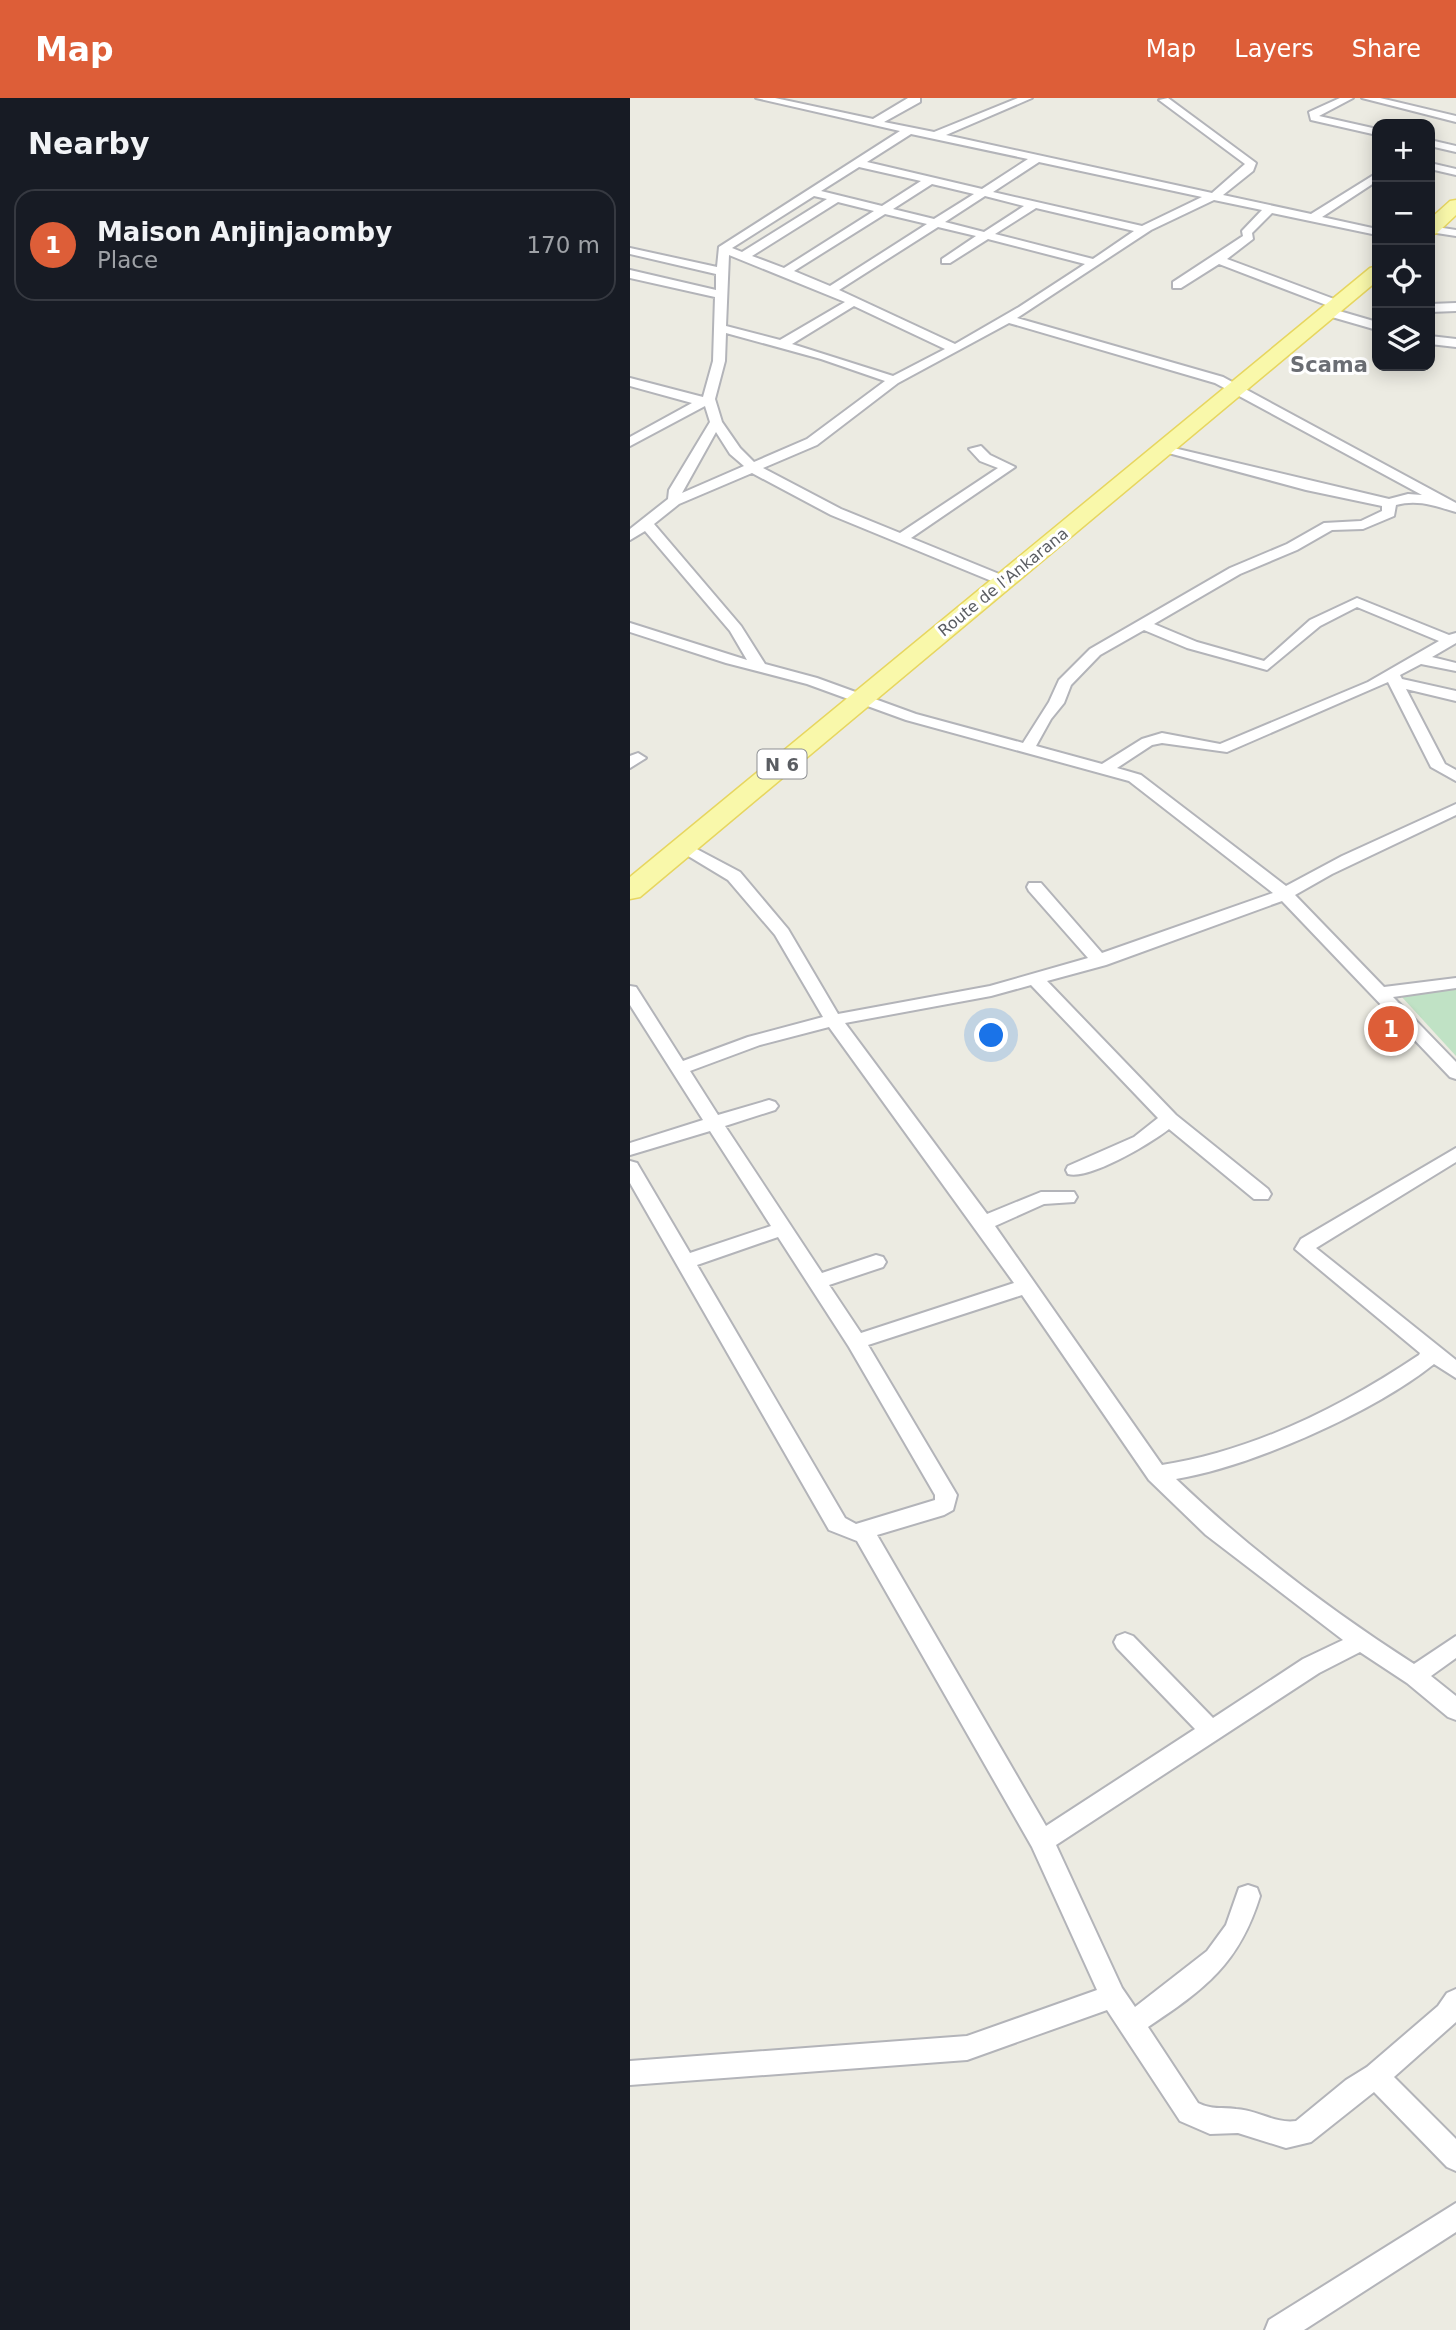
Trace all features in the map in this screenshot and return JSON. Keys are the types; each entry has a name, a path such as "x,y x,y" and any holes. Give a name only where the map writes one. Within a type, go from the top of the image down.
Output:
{"main road":[{"path":"1435,224 1456,205"},
{"name":"Route de l'Ankarana","path":"630,891 1372,276"}],"street":[{"path":"761,98 1372,231"},
{"path":"934,136 1027,98"},
{"path":"1348,98 1313,114 1315,118 1372,131"},
{"path":"1367,98 1456,119"},
{"path":"874,123 918,99"},
{"path":"630,536 674,501 812,442 894,380 956,349 1007,319 1143,230 1216,195 1249,169 1251,163 1164,100"},
{"path":"723,249 908,131"},
{"path":"1435,145 1456,149"},
{"path":"831,290 1038,158"},
{"path":"857,163 1143,230"},
{"path":"1435,167 1456,173"},
{"path":"1314,217 1372,179"},
{"path":"785,272 931,180"},
{"path":"811,192 1093,262"},
{"path":"743,256 836,198"},
{"path":"946,261 1034,205"},
{"path":"1177,285 1243,243 1249,237 1246,233 1250,227 1270,208"},
{"path":"1435,230 1456,233"},
{"path":"723,249 831,290 956,349"},
{"path":"723,249 719,361 706,400 716,422 735,451 753,468 836,512 1004,582"},
{"path":"630,251 722,272"},
{"path":"1218,260 1372,323"},
{"path":"630,274 722,295"},
{"path":"783,344 854,301"},
{"path":"1435,308 1456,307"},
{"path":"1007,319 1219,380 1450,505"},
{"path":"720,328 783,344 894,380"},
{"path":"1435,341 1456,344"},
{"path":"630,382 706,400"},
{"path":"630,442 706,400"},
{"path":"674,501 676,490 716,422"},
{"path":"630,423 652,429"},
{"path":"1166,448 1311,487 1389,503 1408,498 1450,505"},
{"path":"900,539 1008,467 985,458 976,449"},
{"path":"1028,747 1056,703 1064,683 1095,652 1236,571 1292,547 1329,526 1377,521 1389,513 1389,503"},
{"path":"646,523 736,629 759,667"},
{"path":"1142,624 1192,645 1267,666 1315,623 1357,602 1453,638"},
{"path":"630,627 812,681 911,717 1107,768 1146,784 1284,894 1456,1073"},
{"path":"1107,768 1147,741 1162,738 1222,749 1394,677 1416,658 1453,638"},
{"path":"1416,658 1456,667"},
{"path":"1394,677 1456,696"},
{"path":"1394,677 1439,767 1456,776"},
{"path":"679,1069 754,1041 833,1020 979,994 1100,961 1284,894 1306,880 1411,834 1456,809"},
{"path":"683,848 734,876 782,933 833,1020 983,1223 1157,1474 1214,1530 1362,1641 1415,1676 1456,1710"},
{"path":"1035,887 1100,961"},
{"path":"1035,979 1169,1119 1261,1194"},
{"path":"1379,993 1456,983"},
{"path":"630,991 712,1124 856,1342 946,1495 945,1504 853,1533 837,1524 630,1167"},
{"path":"630,1149 769,1106"},
{"path":"1075,1170 1141,1141 1169,1119"},
{"path":"1456,1154 1370,1208 1352,1215 1308,1244 1306,1249 1456,1371"},
{"path":"983,1223 1041,1198 1067,1197"},
{"path":"685,1262 781,1229"},
{"path":"815,1283 876,1262"},
{"path":"856,1342 1026,1286"},
{"path":"1157,1474 1202,1467 1291,1435 1395,1381 1426,1360 1433,1352"},
{"path":"863,1531 1042,1841 1113,1996 1189,2112 1210,2122 1238,2121 1286,2135 1302,2133 1354,2089 1376,2076 1447,2014 1456,2001"},
{"path":"1042,1841 1311,1666 1362,1641"},
{"path":"1125,1642 1212,1732"},
{"path":"1415,1676 1456,1645"},
{"path":"1131,2024 1170,1998 1217,1953 1234,1934 1248,1896"},
{"path":"630,2073 785,2064 967,2048 1113,1996"},
{"path":"1376,2076 1456,2158"},
{"path":"1279,2330 1456,2216"}],"green space":[{"path":"1456,988 1456,1056 1401,996"}],"place":[{"name":"Maison Anjinjaomby","path":"1391,1029"}],"district":[{"name":"Scama","path":"1329,365"}]}
